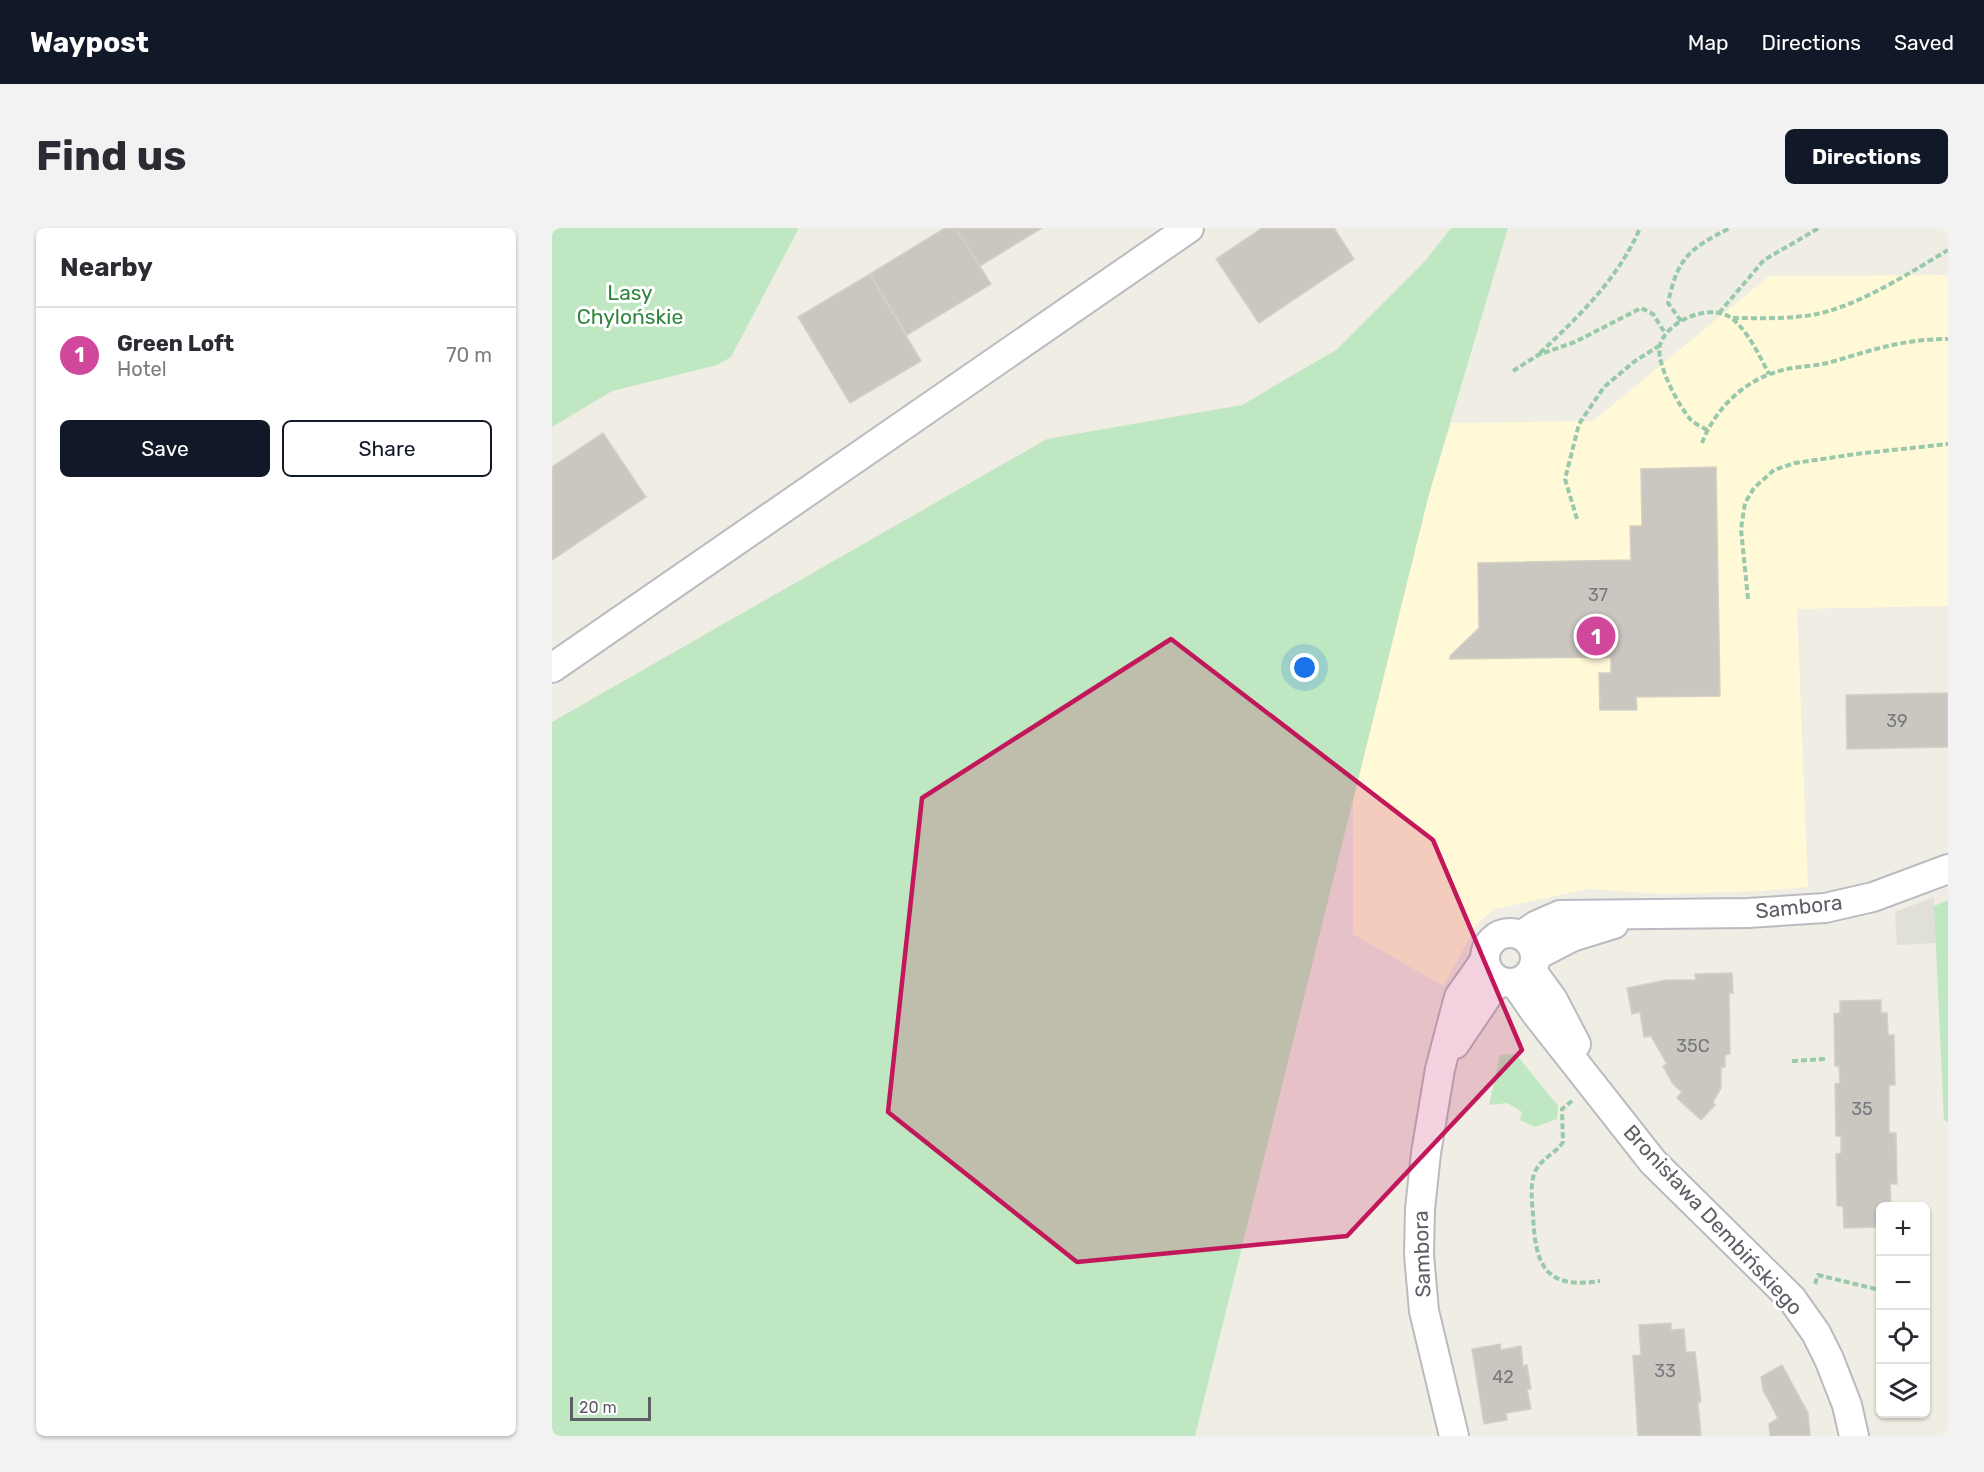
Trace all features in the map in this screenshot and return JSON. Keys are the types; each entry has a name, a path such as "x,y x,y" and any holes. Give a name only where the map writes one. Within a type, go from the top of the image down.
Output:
{"street":[{"path":"552,668 1189,228"},
{"name":"Sambora","path":"1454,1436 1424,1311 1419,1255 1420,1209 1426,1153 1440,1069 1459,997 1514,964 1572,937 1644,914 1825,908 1873,897 1948,869"},
{"name":"Bronisława Dembińskiego","path":"1514,964 1534,1012 1653,1162 1792,1299 1816,1333 1829,1359 1847,1405 1854,1436"}],"path":[{"path":"1513,371 1538,355 1595,300 1618,269 1640,228"},
{"path":"1681,321 1668,303 1673,278 1683,259 1706,240 1730,228"},
{"path":"1719,314 1764,260 1820,228"},
{"path":"1707,430 1692,421 1679,403 1660,361 1659,346 1665,333 1681,321 1699,313 1719,314 1732,318 1777,318 1829,311 1883,286 1948,250"},
{"path":"1538,355 1575,342 1641,309 1653,314 1665,333"},
{"path":"1732,318 1749,338 1769,374"},
{"path":"1702,443 1707,430 1723,406 1746,386 1769,374 1829,363 1879,346 1921,339 1948,339"},
{"path":"1577,519 1564,479 1578,424 1604,387 1635,361 1659,346"},
{"path":"1748,599 1741,530 1745,503 1754,488 1774,470 1795,463 1846,455 1948,444"},
{"path":"1792,1061 1825,1059"},
{"path":"1575,1098 1562,1108 1563,1142 1536,1169 1531,1187 1534,1246 1539,1261 1549,1273 1581,1284 1600,1281"},
{"path":"1815,1284 1818,1275 1876,1289"}],"highlighted area":[{"path":"1171,639 1433,840 1522,1050 1347,1236 1077,1262 888,1112 922,798"}],"shaded area":[{"path":"1948,275 1948,606 1797,609 1808,887 1663,894 1588,889 1495,909 1478,923 1443,986 1353,934 1353,801 1429,494 1451,423 1593,421 1769,276"},
{"path":"1934,897 1936,943 1897,945 1895,912"}],"green space":[{"name":"Lasy Chylońskie","path":"552,228 799,228 731,357 717,365 612,391 552,427"},
{"path":"1451,228 1508,228 1429,494 1195,1436 552,1436 552,722 1047,439 1242,405 1336,350 1426,260"},
{"path":"1948,900 1948,1122 1944,1120 1934,906"},
{"path":"1516,1054 1558,1106 1557,1119 1535,1127 1520,1120 1522,1112 1507,1103 1489,1105 1500,1055"}],"building":[{"path":"945,228 956,228 991,284 907,335 870,274"},
{"path":"956,228 1042,228 980,266"},
{"path":"1262,228 1334,228 1354,259 1259,323 1216,259"},
{"path":"870,274 921,361 850,403 798,317"},
{"path":"603,433 646,497 552,560 552,467"},
{"path":"1716,467 1720,696 1636,697 1637,710 1600,710 1599,673 1611,673 1611,657 1450,659 1450,656 1479,628 1478,563 1631,560 1630,526 1642,526 1641,469"},
{"path":"1948,693 1948,747 1847,749 1846,695"},
{"path":"1732,973 1733,993 1729,993 1730,1054 1725,1055 1725,1067 1721,1067 1721,1088 1713,1102 1715,1105 1701,1120 1677,1098 1682,1092 1673,1084 1663,1066 1667,1064 1651,1036 1644,1037 1640,1012 1632,1014 1627,988 1666,980 1696,980 1695,974"},
{"path":"1881,1000 1881,1013 1887,1013 1888,1035 1894,1035 1895,1085 1889,1085 1889,1133 1896,1133 1897,1184 1890,1184 1891,1202 1876,1202 1876,1227 1844,1228 1843,1206 1837,1206 1836,1154 1841,1153 1841,1136 1836,1136 1835,1084 1840,1083 1839,1066 1835,1066 1834,1014 1840,1013 1840,1001"},
{"path":"1671,1323 1671,1330 1684,1329 1686,1352 1695,1352 1701,1402 1698,1402 1701,1436 1638,1436 1633,1356 1641,1355 1639,1325"},
{"path":"1500,1344 1501,1350 1521,1346 1523,1366 1527,1365 1531,1389 1527,1389 1531,1409 1506,1413 1507,1420 1484,1424 1472,1349"},
{"path":"1782,1365 1808,1413 1810,1436 1770,1436 1769,1424 1778,1418 1763,1390 1761,1377"}],"place":[{"name":"Green Loft","path":"1596,636"}]}
